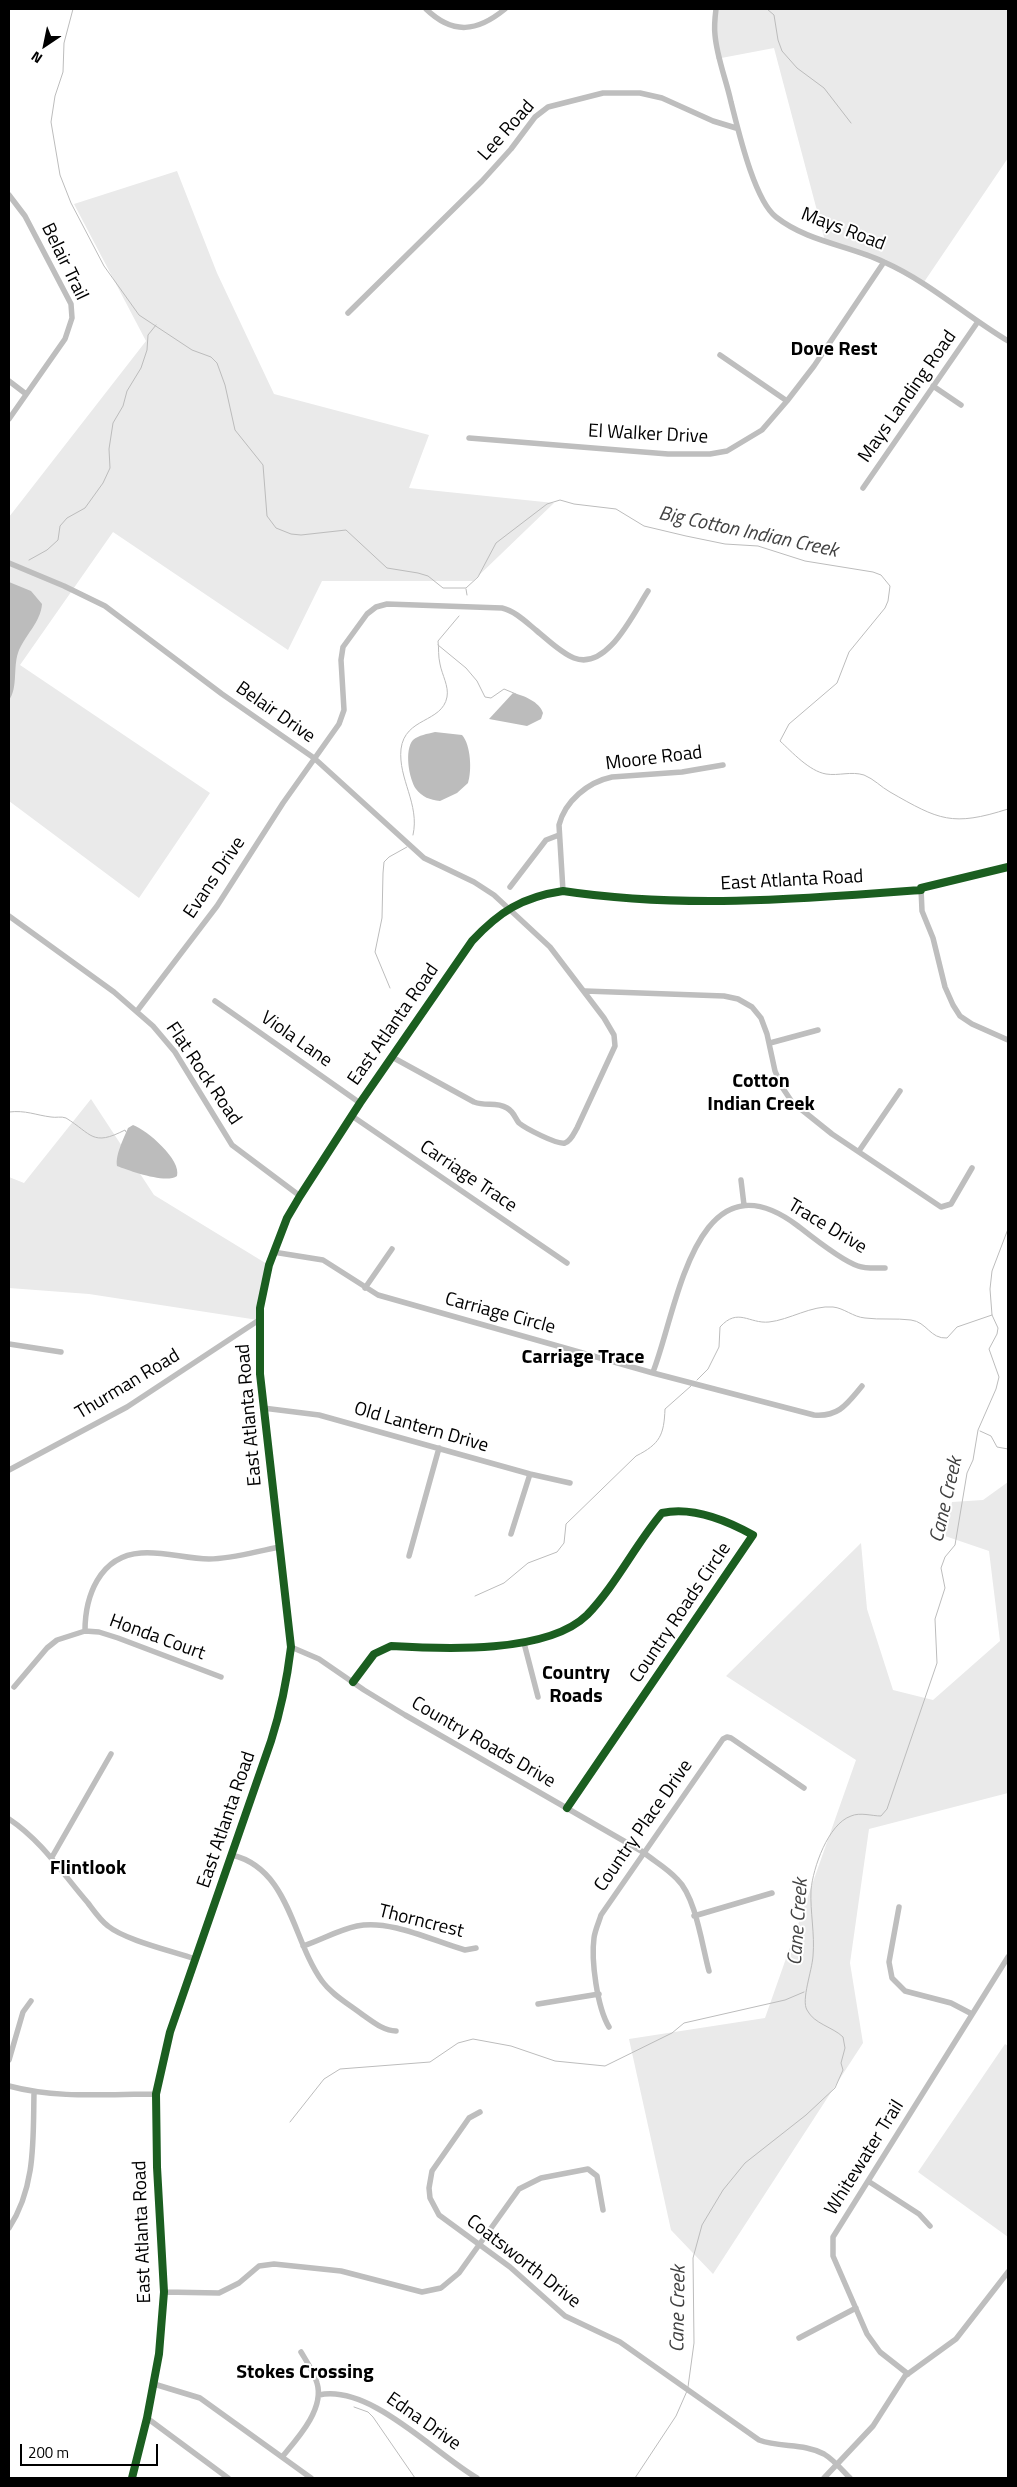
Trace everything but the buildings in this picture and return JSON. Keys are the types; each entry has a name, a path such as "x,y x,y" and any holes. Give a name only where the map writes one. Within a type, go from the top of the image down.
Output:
{"street":[{"path":"426,9 438,20 455,28 468,28 493,19 506,9"},
{"name":"Mays Road","path":"716,9 715,34 718,54 736,128 767,208 775,217 815,240 847,247 884,262 925,284 977,323 1008,341"},
{"name":"Lee Road","path":"348,313 482,181 511,149 535,117 548,107 603,93 640,93 662,98 713,121 736,128"},
{"name":"Belair Trail","path":"9,195 25,216 71,304 72,318 65,339 9,419"},
{"name":"El Walker Drive","path":"469,438 668,454 719,453 748,440 762,430 814,366 884,262"},
{"name":"Mays Landing Road","path":"863,488 977,323"},
{"path":"720,355 787,401"},
{"path":"9,381 26,394"},
{"path":"932,386 961,405"},
{"name":"Belair Drive","path":"9,563 105,606 222,694 314,758 424,858 474,882 510,908 550,946 585,991 614,1035 615,1046 577,1128 570,1140 564,1143 556,1142 523,1125 507,1108 499,1104 484,1106 474,1102 392,1057"},
{"name":"Evans Drive","path":"137,1011 217,906 314,758 339,724 343,715 341,660 344,647 364,618 376,607 387,604 502,608 516,614 572,657 590,660 600,657 610,647 648,591"},
{"name":"Moore Road","path":"562,891 560,819 572,802 588,786 601,780 619,776 692,771 723,765"},
{"path":"510,887 546,840 559,835"},
{"name":"East Atlanta Road","path":"132,2478 154,2384 159,2354 164,2292 156,2167 156,2094 170,2032 278,1718 291,1647 263,1408 259,1320 260,1308 274,1252 287,1218 360,1104 472,941 493,919 510,908 546,894 562,891 637,898 760,901 912,891 1008,867"},
{"path":"921,888 922,910 933,938 945,987 953,1004 960,1016 972,1024 1008,1040"},
{"name":"Flat Rock Road","path":"9,916 97,979 137,1011 166,1040 232,1145 300,1196"},
{"path":"585,991 712,995 738,999 757,1012 770,1043 775,1071 782,1087 792,1102 832,1134 941,1207 951,1204 972,1168"},
{"name":"Viola Lane","path":"215,1001 360,1104"},
{"path":"770,1043 818,1030"},
{"path":"859,1151 900,1091"},
{"name":"Carriage Trace","path":"352,1116 568,1263"},
{"path":"653,1372 681,1278 696,1245 715,1222 726,1213 744,1205 741,1180"},
{"name":"Trace Drive","path":"744,1205 771,1210 788,1219 858,1266 884,1268"},
{"path":"365,1288 392,1249"},
{"name":"Carriage Circle","path":"274,1252 323,1260 378,1295 814,1415 828,1416 846,1404 862,1386"},
{"name":"Thurman Road","path":"9,1470 127,1407 259,1320"},
{"path":"9,1344 61,1352"},
{"name":"Old Lantern Drive","path":"263,1408 319,1415 530,1474 570,1483"},
{"path":"409,1556 439,1448"},
{"path":"511,1534 530,1474"},
{"name":"Country Roads Circle","path":"353,1682 374,1654 391,1646 464,1646 524,1643 552,1636 585,1616 662,1513 673,1511 694,1512 728,1522 753,1535 567,1808"},
{"path":"85,1631 85,1612 94,1584 107,1570 125,1557 139,1553 152,1553 215,1558 280,1546"},
{"name":"Honda Court","path":"14,1687 47,1648 57,1640 85,1631 99,1632 118,1638 220,1677"},
{"path":"524,1643 538,1696"},
{"name":"Country Roads Drive","path":"291,1647 319,1658 353,1682 467,1752 643,1852 678,1879 683,1886 694,1916 708,1971"},
{"name":"Country Place Drive","path":"609,2027 603,2013 599,1994 593,1947 594,1934 601,1915 619,1886 642,1858 643,1852 727,1737 804,1788"},
{"path":"52,1857 111,1754"},
{"path":"9,1819 26,1830 52,1857 70,1882 107,1926 128,1936 194,1959"},
{"path":"232,1855 260,1869 270,1878 284,1902 303,1946 322,1982 334,1994 379,2026 389,2031 396,2031"},
{"path":"694,1916 772,1893"},
{"path":"899,1907 889,1962 892,1978 905,1991 951,2003 972,2014"},
{"name":"Thorncrest","path":"303,1946 344,1929 369,1924 394,1928 465,1950 476,1948"},
{"name":"Whitewater Trail","path":"908,2374 880,2352 868,2334 833,2256 833,2237 1008,1957"},
{"path":"538,2004 599,1994"},
{"path":"9,2060 23,2012 31,2001"},
{"path":"9,2086 34,2093 70,2095 156,2094"},
{"path":"9,2228 18,2210 31,2171 34,2093"},
{"name":"Coatsworth Drive","path":"480,2112 469,2118 432,2171 428,2188 430,2198 439,2214 520,2275 565,2316 620,2342 759,2440 770,2444 811,2448 829,2458 850,2478"},
{"path":"164,2292 219,2293 234,2286 259,2266 274,2264 341,2271 411,2290 432,2292 449,2283 514,2194 525,2185 541,2178 588,2170 594,2172 597,2176 603,2210"},
{"path":"868,2181 919,2214 930,2226"},
{"path":"824,2478 872,2426 908,2374 956,2339 1008,2272"},
{"path":"800,2338 856,2308"},
{"path":"282,2457 314,2412 319,2395 313,2374 301,2352"},
{"path":"154,2384 200,2398 311,2478"},
{"name":"Edna Drive","path":"319,2395 333,2393 365,2400 477,2478"},
{"path":"147,2418 228,2478"}],"shaded area":[{"path":"714,9 1008,9 1008,158 922,285 888,266 825,241 774,48 716,59"},
{"path":"177,171 217,273 274,394 429,435 409,488 554,503 473,581 322,581 288,650 113,532 20,665 210,793 139,898 9,801 9,517 146,341 74,204"},
{"path":"9,582 31,591 42,604 39,617 18,653 14,690 9,700"},
{"path":"513,693 535,702 543,713 541,719 527,726 489,719"},
{"path":"435,732 462,735 465,739 470,758 468,783 457,793 440,801 427,798 418,792 411,779 408,764 410,745 413,740"},
{"path":"91,1099 154,1195 267,1264 258,1320 89,1294 9,1288 9,1177 24,1183"},
{"path":"133,1125 154,1139 169,1154 177,1169 177,1176 165,1179 157,1178 117,1166 117,1157 122,1142 128,1128"},
{"path":"1008,1482 1008,1793 869,1829 850,1963 863,2043 713,2274 671,2230 629,2039 765,2018 856,1760 726,1676 861,1543 867,1609 893,1690 933,1700 1000,1641 989,1551 945,1536 952,1502 983,1500"},
{"path":"1005,2044 1008,2046 1008,2237 918,2172"}],"waterway":[{"name":"Big Cotton Indian Creek","path":"73,9 64,43 63,72 55,96 51,122 60,175 71,203 104,266 139,315 192,350 211,357 217,363 225,385 235,430 263,465 267,516 276,528 291,534 301,535 346,530 387,568 428,576 443,588 466,588 478,577 496,543 547,504 560,500 574,504 616,509 644,526 686,536 725,544 758,546 805,561 873,572 881,575 890,586 885,608 849,652 837,683 789,724 780,741 813,769 826,774 854,773 864,775 907,802 946,818 973,818 1008,809"},
{"path":"767,9 774,15 778,40 782,51 797,68 824,88 851,123"},
{"path":"29,560 47,550 58,540 60,526 67,518 85,508 103,483 110,468 109,449 113,423 123,406 127,391 141,368 147,350 148,335 156,325"},
{"path":"466,589 467,595"},
{"path":"413,835 414,813 403,771 401,749 409,731 438,712 444,705 447,689 439,661 438,641 459,616"},
{"path":"438,645 466,668 477,681 485,697 491,698 504,689 516,694"},
{"path":"390,988 375,952 382,918 384,862 407,847"},
{"path":"9,1112 64,1117 87,1133 99,1138 106,1138 125,1130 126,1132"},
{"name":"Cane Creek","path":"688,2387 694,2343 693,2258 702,2225 723,2190 745,2163 806,2115 835,2088 843,2070 841,2063 845,2048 843,2037 814,2019 805,2005 813,1956 812,1881 818,1859 835,1828 851,1816 858,1814 881,1816 887,1809 937,1663 935,1619 945,1588 941,1568 945,1557 955,1545 967,1473 973,1460 978,1430 996,1389 999,1377 989,1349 998,1328 992,1315 990,1289 992,1271 1008,1229"},
{"path":"697,1380 708,1369 719,1347 720,1327 732,1318 738,1317 769,1322 817,1308 833,1307 861,1317 916,1321 936,1336 947,1338 957,1327 992,1315"},
{"path":"475,1596 504,1583 528,1563 557,1552 564,1543 566,1524 636,1456 655,1443 662,1432 665,1409 691,1386"},
{"path":"980,1431 991,1436 997,1447 1008,1449"},
{"path":"290,2122 324,2079 340,2069 430,2062 458,2043 473,2039 511,2046 555,2061 605,2066 672,2033 684,2023 785,2000 804,1992"},
{"name":"Cane Creek","path":"635,2478 676,2416 687,2391"},
{"path":"354,2407 368,2412 373,2417 415,2478"}],"cycle path":[{"path":"132,2478 147,2418 159,2354 164,2292 157,2167 156,2094 170,2032 275,1729 288,1671 291,1647 260,1374 260,1308 269,1265 287,1218 360,1103 472,941 492,922 512,907 535,897 563,891 652,900 742,901 921,890 921,888 1008,867"},
{"path":"353,1682 374,1654 391,1646 438,1648 494,1646 521,1643 547,1637 569,1628 587,1615 597,1603 662,1513 674,1511 697,1513 732,1524 753,1535 567,1808"}],"district":[{"name":"Dove Rest","path":"834,350"},
{"name":"Cotton Indian Creek","path":"761,1094"},
{"name":"Carriage Trace","path":"583,1358"},
{"name":"Country Roads","path":"576,1686"},
{"name":"Flintlook","path":"88,1869"},
{"name":"Stokes Crossing","path":"305,2373"}]}
